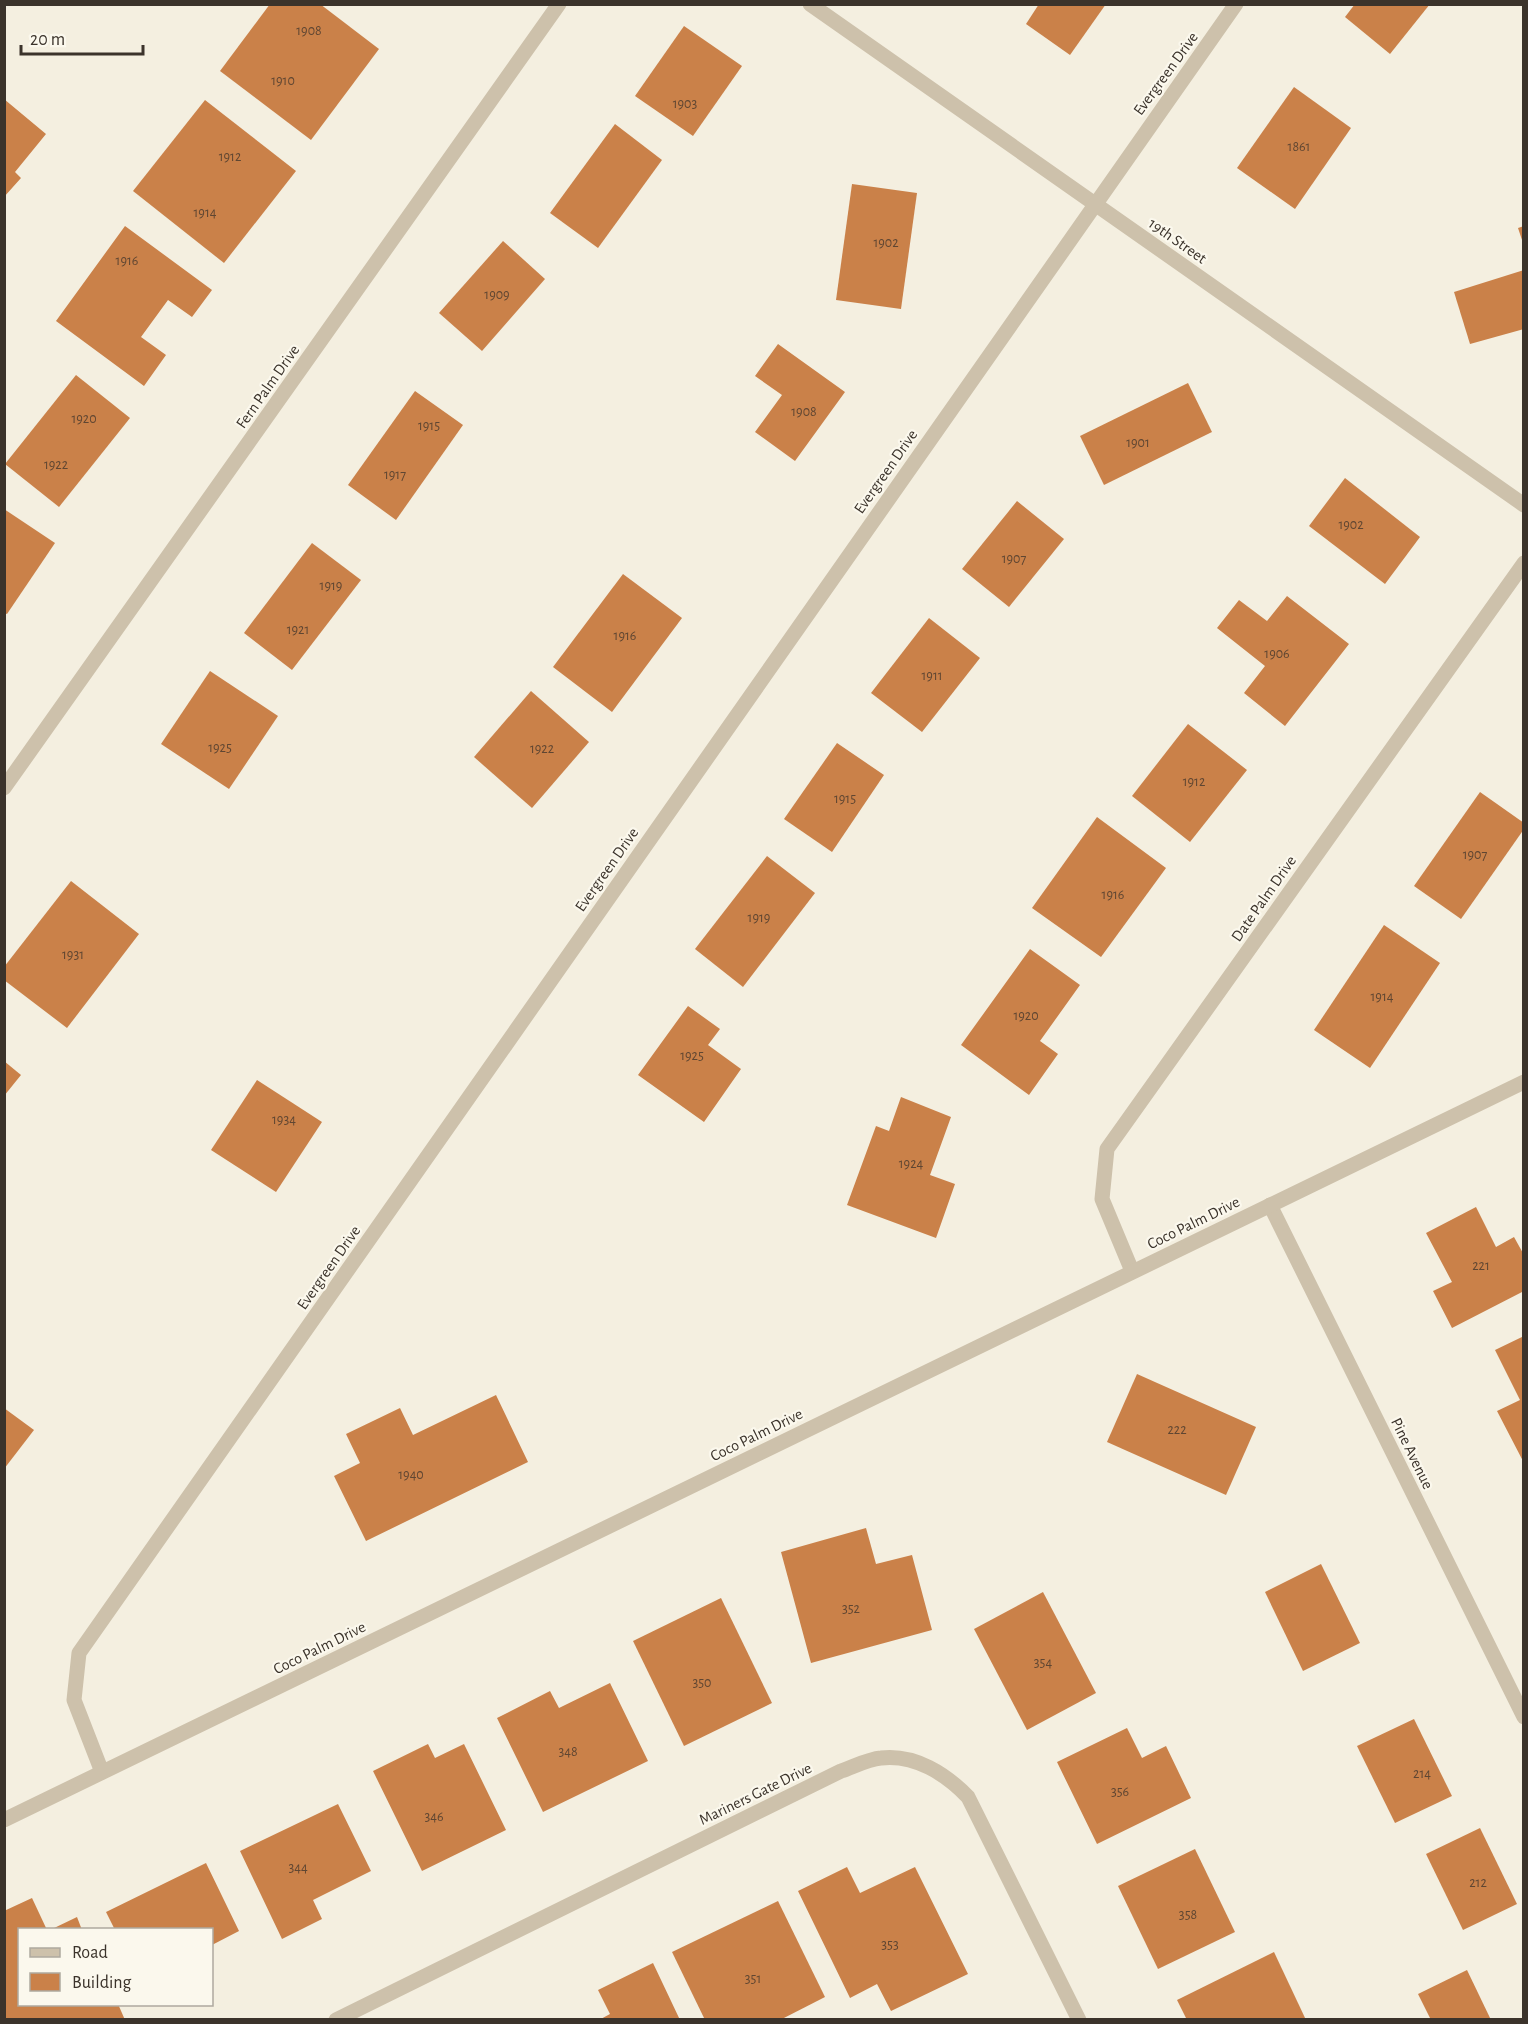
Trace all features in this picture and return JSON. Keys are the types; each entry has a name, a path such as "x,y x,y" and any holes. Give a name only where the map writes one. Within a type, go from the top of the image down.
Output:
{"street":[{"name":"Fern Palm Drive","path":"4,788 559,4"},
{"name":"19th Street","path":"810,4 1524,505"},
{"name":"Evergreen Drive","path":"102,1772 75,1700 80,1653 1236,4"},
{"name":"Date Palm Drive","path":"1132,1271 1102,1199 1107,1149 1524,563"},
{"name":"Coco Palm Drive","path":"4,1820 1524,1082"},
{"name":"Pine Avenue","path":"1270,1205 1524,1717"},
{"name":"Mariners Gate Drive","path":"336,2019 841,1770 882,1758 920,1762 954,1782 968,1797 1079,2019"}],"building":[{"path":"270,4 320,4 379,49 311,140 220,71"},
{"path":"1039,4 1106,4 1070,55 1026,24"},
{"path":"1355,4 1430,4 1390,54 1345,17"},
{"path":"684,26 742,66 693,136 635,96"},
{"path":"1294,87 1351,128 1295,209 1237,168"},
{"path":"4,99 46,134 15,172 21,178 4,197"},
{"path":"205,100 296,171 224,263 133,191"},
{"path":"615,124 662,160 598,248 550,213"},
{"path":"852,184 917,193 901,309 836,300"},
{"path":"125,226 212,290 192,317 168,300 141,337 166,355 144,386 56,321"},
{"path":"1524,226 1524,243 1523,243 1518,228"},
{"path":"503,241 545,279 482,351 439,313"},
{"path":"1524,270 1524,329 1470,344 1454,292"},
{"path":"778,344 845,392 795,461 755,432 782,395 755,376"},
{"path":"76,375 130,418 59,507 5,464"},
{"path":"1188,383 1212,432 1104,485 1080,436"},
{"path":"415,391 463,425 396,520 348,485"},
{"path":"1345,478 1420,537 1385,584 1309,526"},
{"path":"1017,501 1064,539 1009,607 962,569"},
{"path":"4,509 55,543 7,614 4,613"},
{"path":"312,543 361,580 292,670 244,633"},
{"path":"623,574 682,618 612,712 553,667"},
{"path":"1287,596 1349,644 1285,726 1244,693 1265,666 1217,628 1239,600 1267,621"},
{"path":"929,618 980,658 922,732 871,693"},
{"path":"210,671 278,716 229,789 161,744"},
{"path":"531,691 589,742 532,808 474,757"},
{"path":"1188,724 1247,770 1190,842 1132,796"},
{"path":"837,743 884,775 832,852 784,819"},
{"path":"1480,792 1524,823 1524,829 1461,919 1414,886"},
{"path":"1097,817 1166,868 1101,957 1032,908"},
{"path":"767,856 815,893 743,987 695,949"},
{"path":"71,881 139,934 67,1028 4,980 4,967"},
{"path":"1384,925 1440,963 1370,1068 1314,1030"},
{"path":"1030,949 1080,985 1040,1041 1058,1054 1029,1095 961,1045"},
{"path":"688,1006 720,1029 708,1045 741,1069 704,1122 638,1075"},
{"path":"4,1061 21,1075 4,1096"},
{"path":"257,1080 322,1122 276,1192 211,1150"},
{"path":"901,1097 951,1117 930,1175 955,1184 936,1238 847,1205 876,1126 889,1131"},
{"path":"1476,1207 1496,1247 1514,1237 1524,1255 1524,1291 1452,1328 1433,1291 1452,1282 1426,1233"},
{"path":"1524,1336 1524,1463 1497,1411 1520,1400 1495,1350"},
{"path":"1137,1374 1256,1427 1226,1495 1107,1442"},
{"path":"496,1395 528,1462 366,1541 334,1476 360,1463 346,1434 400,1408 413,1435"},
{"path":"4,1408 34,1430 4,1469"},
{"path":"866,1528 876,1564 912,1555 932,1630 811,1663 781,1552"},
{"path":"1321,1564 1360,1643 1303,1671 1265,1592"},
{"path":"1043,1592 1096,1693 1027,1730 974,1629"},
{"path":"721,1598 772,1703 684,1746 633,1641"},
{"path":"610,1683 648,1761 543,1812 497,1718 550,1691 559,1708"},
{"path":"1414,1719 1452,1796 1395,1823 1357,1746"},
{"path":"1127,1728 1142,1758 1166,1746 1191,1798 1097,1844 1057,1762"},
{"path":"428,1744 435,1758 464,1744 506,1830 422,1871 373,1771"},
{"path":"338,1804 371,1871 313,1900 322,1919 282,1939 240,1851"},
{"path":"1480,1828 1517,1904 1463,1930 1426,1854"},
{"path":"1195,1849 1235,1932 1158,1969 1118,1886"},
{"path":"206,1863 239,1931 213,1944 213,1928 114,1928 106,1912"},
{"path":"847,1867 860,1893 915,1867 968,1974 891,2011 877,1984 850,1998 798,1891"},
{"path":"32,1898 46,1928 18,1928 18,2006 119,2006 125,2020 4,2020 4,1911"},
{"path":"778,1901 825,1997 780,2020 705,2020 672,1952"},
{"path":"77,1917 81,1928 54,1928"},
{"path":"1274,1952 1306,2020 1187,2020 1177,2000"},
{"path":"653,1963 680,2020 599,2020 610,2014 598,1990"},
{"path":"1467,1970 1491,2020 1431,2020 1418,1994"}]}
